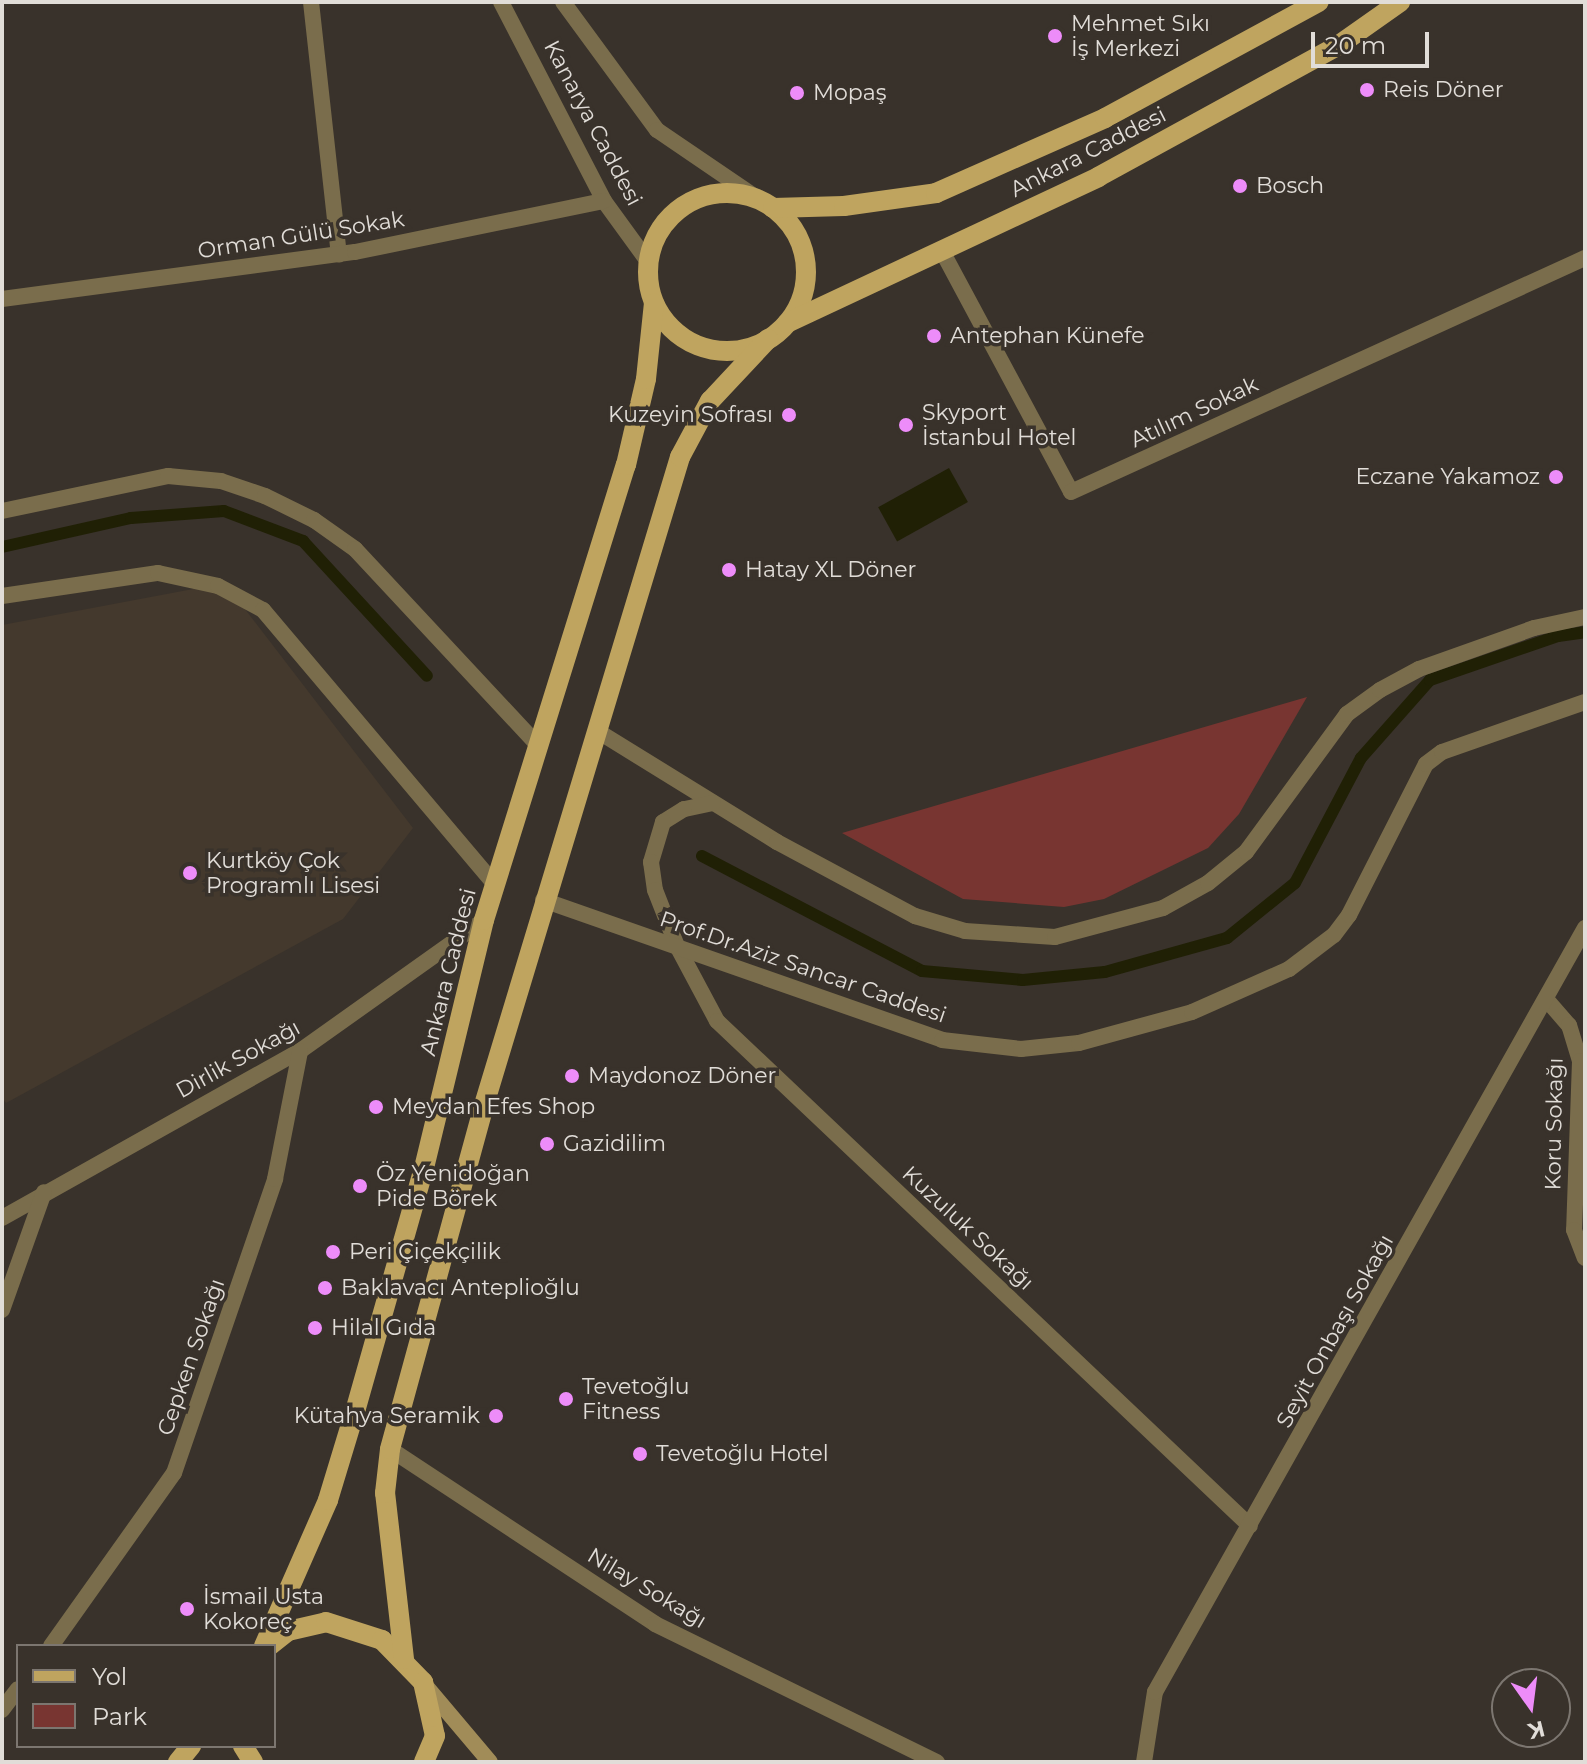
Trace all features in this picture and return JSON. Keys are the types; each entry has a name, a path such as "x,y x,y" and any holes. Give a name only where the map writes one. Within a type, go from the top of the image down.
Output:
{"main road":[{"name":"Ankara Caddesi","path":"765,203 855,205 936,193 1105,118 1319,2"},
{"name":"Ankara Caddesi","path":"787,323 1098,177 1339,45 1400,2"},
{"path":"404,1659 385,1493 390,1449 543,900 599,732 680,457 710,401 787,323 803,290 804,253 794,230 765,203 731,193 705,196 681,207 662,226 649,263 654,303 669,325 690,342 716,350 743,349 768,339"},
{"name":"Ankara Caddesi","path":"268,1644 328,1500 356,1408 424,1168 484,920 626,465 646,379 654,303"},
{"path":"270,1644 288,1631 326,1622 382,1640 404,1659 490,1762"},
{"path":"423,1682 435,1736 424,1762"}],"street":[{"path":"311,2 339,254"},
{"name":"Kanarya Caddesi","path":"501,2 604,201 649,263"},
{"name":"Kanarya Caddesi","path":"563,2 657,130 765,203"},
{"name":"Orman Gülü Sokak","path":"2,299 339,254 604,201"},
{"name":"Atılım Sokak","path":"942,251 1071,492 1585,258"},
{"path":"2,511 168,476 221,481 265,496 314,520 355,549 539,746"},
{"path":"2,596 158,573 218,586 263,610 495,885"},
{"path":"599,732 797,854 938,924 1013,937 1055,937 1107,926 1163,908 1208,883 1246,852 1347,714 1380,690 1419,669 1519,633 1585,617"},
{"name":"Prof.Dr.Aziz Sancar Caddesi","path":"543,900 942,1040 1021,1049 1128,1033 1241,993 1313,953 1349,915 1426,764 1442,752 1585,702"},
{"name":"Kuzuluk Sokağı","path":"713,803 684,809 663,822 654,843 655,890 677,946 717,1021 1250,1526"},
{"name":"Dirlik Sokağı","path":"2,1218 300,1051 484,920"},
{"name":"Seyit Onbaşı Sokağı","path":"1144,1762 1155,1692 1585,928"},
{"name":"Koru Sokağı","path":"1546,999 1569,1025 1580,1061 1574,1230 1585,1258"},
{"name":"Cepken Sokağı","path":"52,1644 174,1473 275,1179 300,1051"},
{"path":"2,1310 44,1192"},
{"name":"Nilay Sokağı","path":"390,1449 655,1624 937,1762"},
{"path":"2,1710 16,1692"}],"shaded area":[{"path":"949,468 968,502 897,541 878,507"},
{"name":"Kurtköy Çok Programlı Lisesi","path":"225,583 413,828 343,919 6,1103 2,1098 2,625"}],"green space":[{"path":"1307,697 1239,814 1208,848 1104,899 1064,907 963,899 842,833"}],"waterway":[{"path":"2,547 131,518 224,511 303,541 427,676"},
{"path":"702,856 922,971 1023,980 1105,972 1227,938 1295,883 1361,758 1430,680 1558,636 1585,632"}],"place":[{"name":"Mehmet Sıkı İş Merkezi","path":"1055,36"},
{"name":"Reis Döner","path":"1367,90"},
{"name":"Mopaş","path":"797,93"},
{"name":"Bosch","path":"1240,186"},
{"name":"Antephan Künefe","path":"934,336"},
{"name":"Kuzeyin Sofrası","path":"789,415"},
{"name":"Skyport İstanbul Hotel","path":"906,425"},
{"name":"Eczane Yakamoz","path":"1556,477"},
{"name":"Hatay XL Döner","path":"729,570"},
{"name":"Kurtköy Çok Programlı Lisesi","path":"190,873"},
{"name":"Maydonoz Döner","path":"572,1076"},
{"name":"Meydan Efes Shop","path":"376,1107"},
{"name":"Gazidilim","path":"547,1144"},
{"name":"Öz Yenidoğan Pide Börek","path":"360,1186"},
{"name":"Peri Çiçekçilik","path":"333,1252"},
{"name":"Baklavacı Anteplioğlu","path":"325,1288"},
{"name":"Hilal Gıda","path":"315,1328"},
{"name":"Tevetoğlu Fitness","path":"566,1399"},
{"name":"Kütahya Seramik","path":"496,1416"},
{"name":"Tevetoğlu Hotel","path":"640,1454"},
{"name":"İsmail Usta Kokoreç","path":"187,1609"}]}
